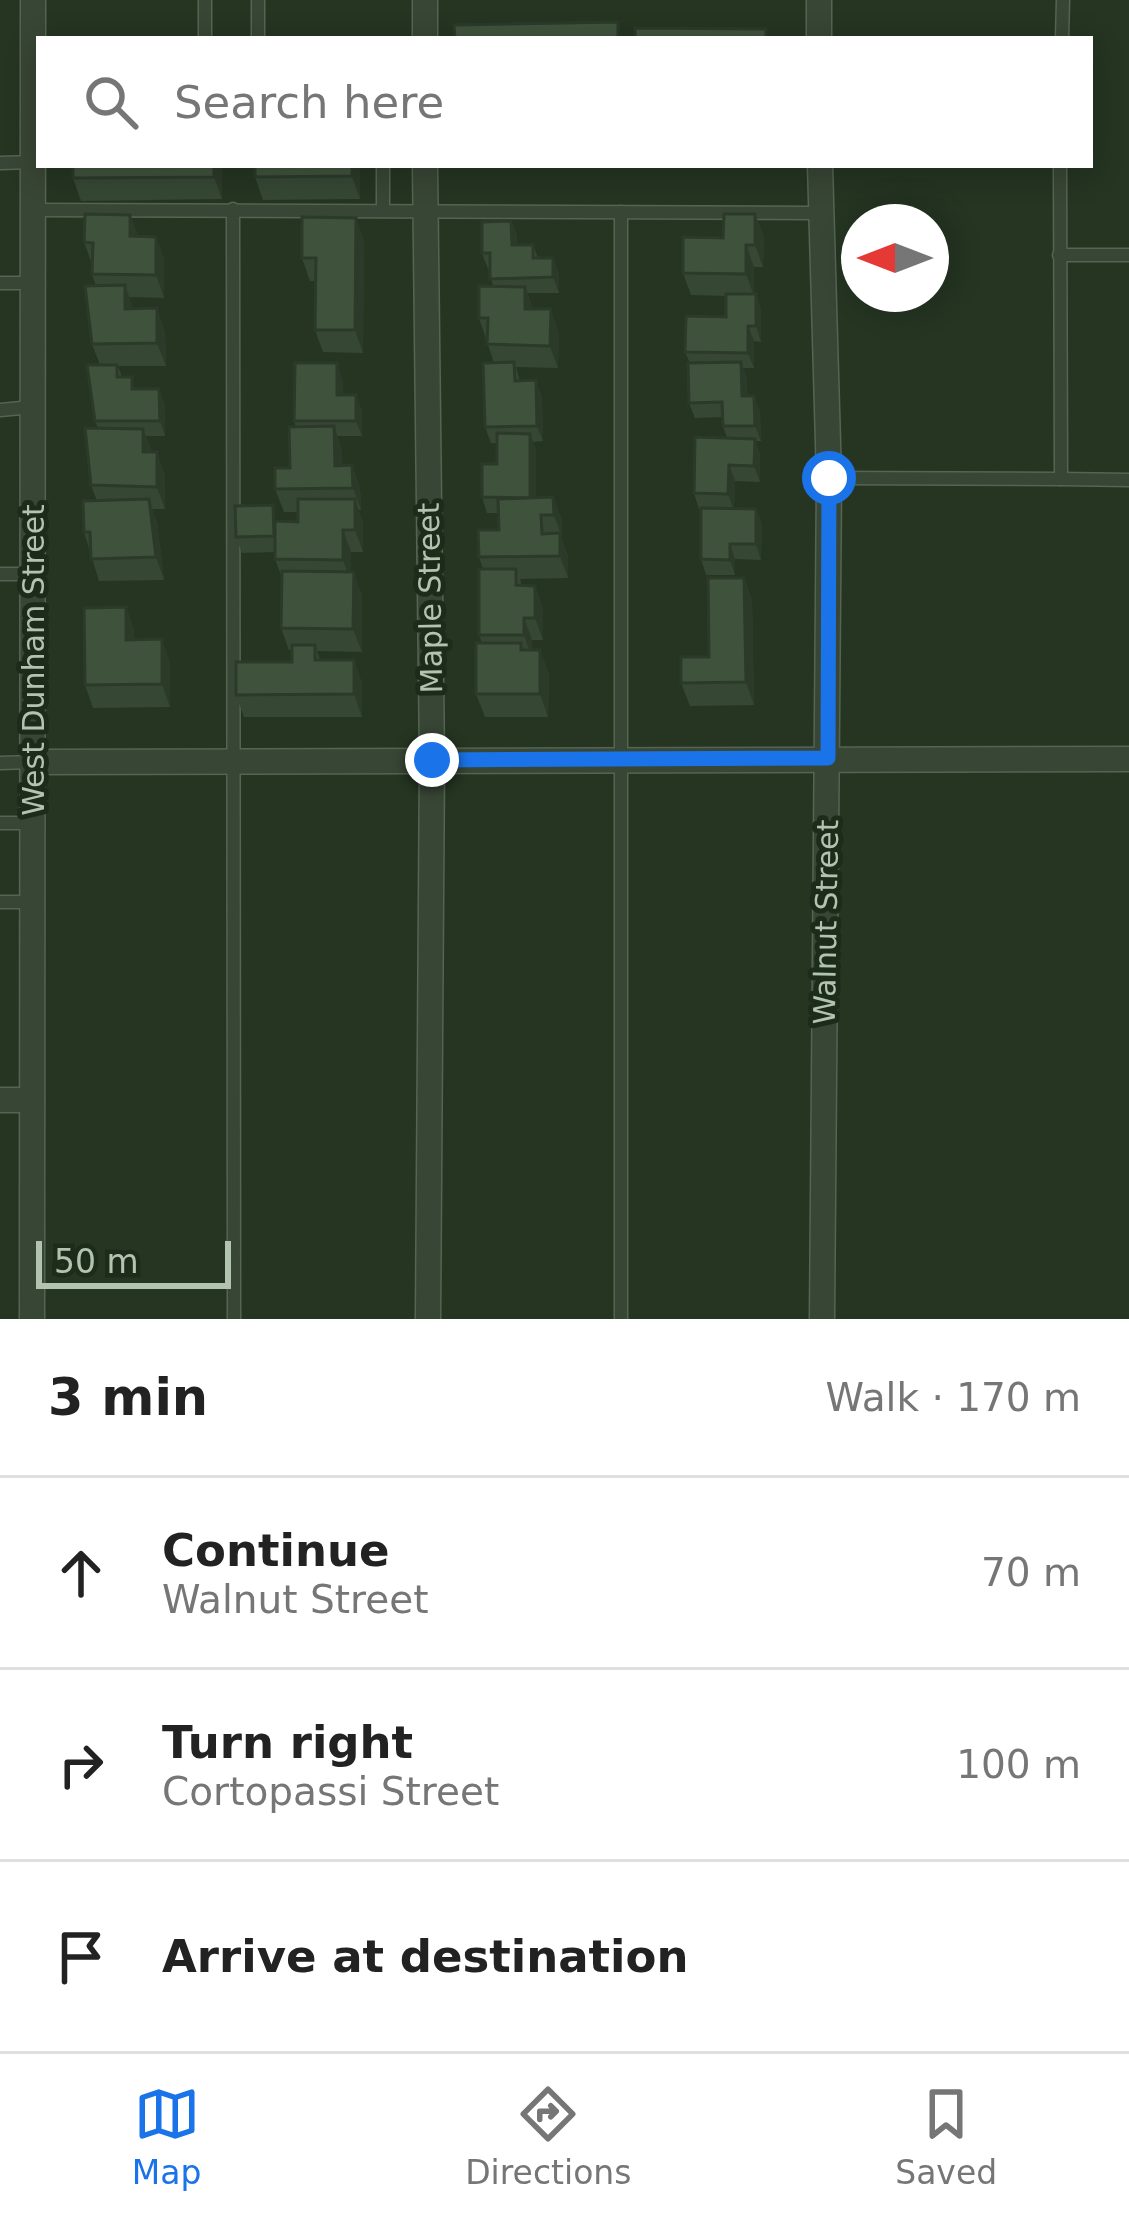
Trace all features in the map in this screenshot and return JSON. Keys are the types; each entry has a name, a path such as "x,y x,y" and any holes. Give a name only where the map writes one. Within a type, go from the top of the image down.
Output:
{"street":[{"name":"West Dunham Street","path":"32,1319 33,0"},
{"path":"425,0 425,36"},
{"path":"819,0 819,36"},
{"name":"Maple Street","path":"424,168 432,760 428,1319"},
{"name":"Walnut Street","path":"820,168 829,478 822,1319"},
{"path":"33,762 1129,759"},
{"path":"0,1100 32,1100"}],"lane":[{"path":"205,0 205,36"},
{"path":"258,0 258,36"},
{"path":"1062,36 1063,0"},
{"path":"0,163 34,162"},
{"path":"383,168 383,210"},
{"path":"1060,168 1061,479"},
{"path":"232,209 234,1319"},
{"path":"34,210 819,213"},
{"path":"621,212 621,1319"},
{"path":"1059,255 1129,255"},
{"path":"0,283 34,283"},
{"path":"0,410 33,406"},
{"path":"829,478 1129,480"},
{"path":"0,574 33,574"},
{"path":"0,763 33,762"},
{"path":"0,823 33,823"},
{"path":"0,902 33,902"}],"building":[{"path":"618,22 618,36 455,36 454,25"},
{"path":"635,28 766,29 766,36 635,36"},
{"path":"73,168 214,168 214,177 73,178"},
{"path":"255,168 352,168 352,176 255,177"},
{"path":"85,214 130,215 130,236 156,237 156,275 92,274 93,243 84,242"},
{"path":"724,214 755,214 755,245 746,245 746,274 683,273 683,237 723,238"},
{"path":"302,217 356,218 355,330 315,330 316,258 302,258"},
{"path":"511,221 512,245 533,245 533,258 553,258 553,277 490,279 490,253 482,253 482,222"},
{"path":"125,285 125,309 157,308 157,343 92,344 85,286"},
{"path":"479,286 525,287 525,309 551,309 550,346 487,344 488,318 479,318"},
{"path":"726,294 756,294 756,326 748,326 748,353 685,352 686,316 726,317"},
{"path":"514,362 515,381 536,380 537,426 485,427 483,363"},
{"path":"741,362 742,396 754,396 755,426 723,426 722,402 689,403 688,363"},
{"path":"295,363 337,363 337,395 356,395 356,421 294,421"},
{"path":"87,365 117,365 117,377 132,377 132,389 159,389 160,421 95,421"},
{"path":"334,426 335,466 352,465 353,488 275,489 275,468 290,468 289,427"},
{"path":"85,428 143,429 143,452 157,452 157,487 91,485"},
{"path":"497,433 530,434 530,498 482,497 482,464 497,464"},
{"path":"695,437 755,439 754,466 729,465 728,494 694,493"},
{"path":"553,497 554,515 541,515 542,534 560,533 560,556 479,557 478,530 499,530 498,499"},
{"path":"149,499 156,557 91,559 83,501"},
{"path":"298,499 355,499 355,530 343,530 343,560 275,559 275,521 298,522"},
{"path":"273,505 274,536 236,537 235,506"},
{"path":"701,508 756,509 756,544 730,544 730,560 701,559"},
{"path":"479,569 516,569 516,585 535,586 535,618 524,618 524,635 479,635"},
{"path":"282,571 354,572 353,629 281,628"},
{"path":"708,578 744,578 746,682 681,683 681,657 709,657"},
{"path":"126,607 126,640 162,639 162,684 85,685 84,608"},
{"path":"476,643 521,643 521,650 540,650 540,694 476,694"},
{"path":"292,645 315,645 315,660 354,660 354,694 236,695 236,662 292,662"}],"route":[{"path":"432,760 828,758 829,478"}]}
